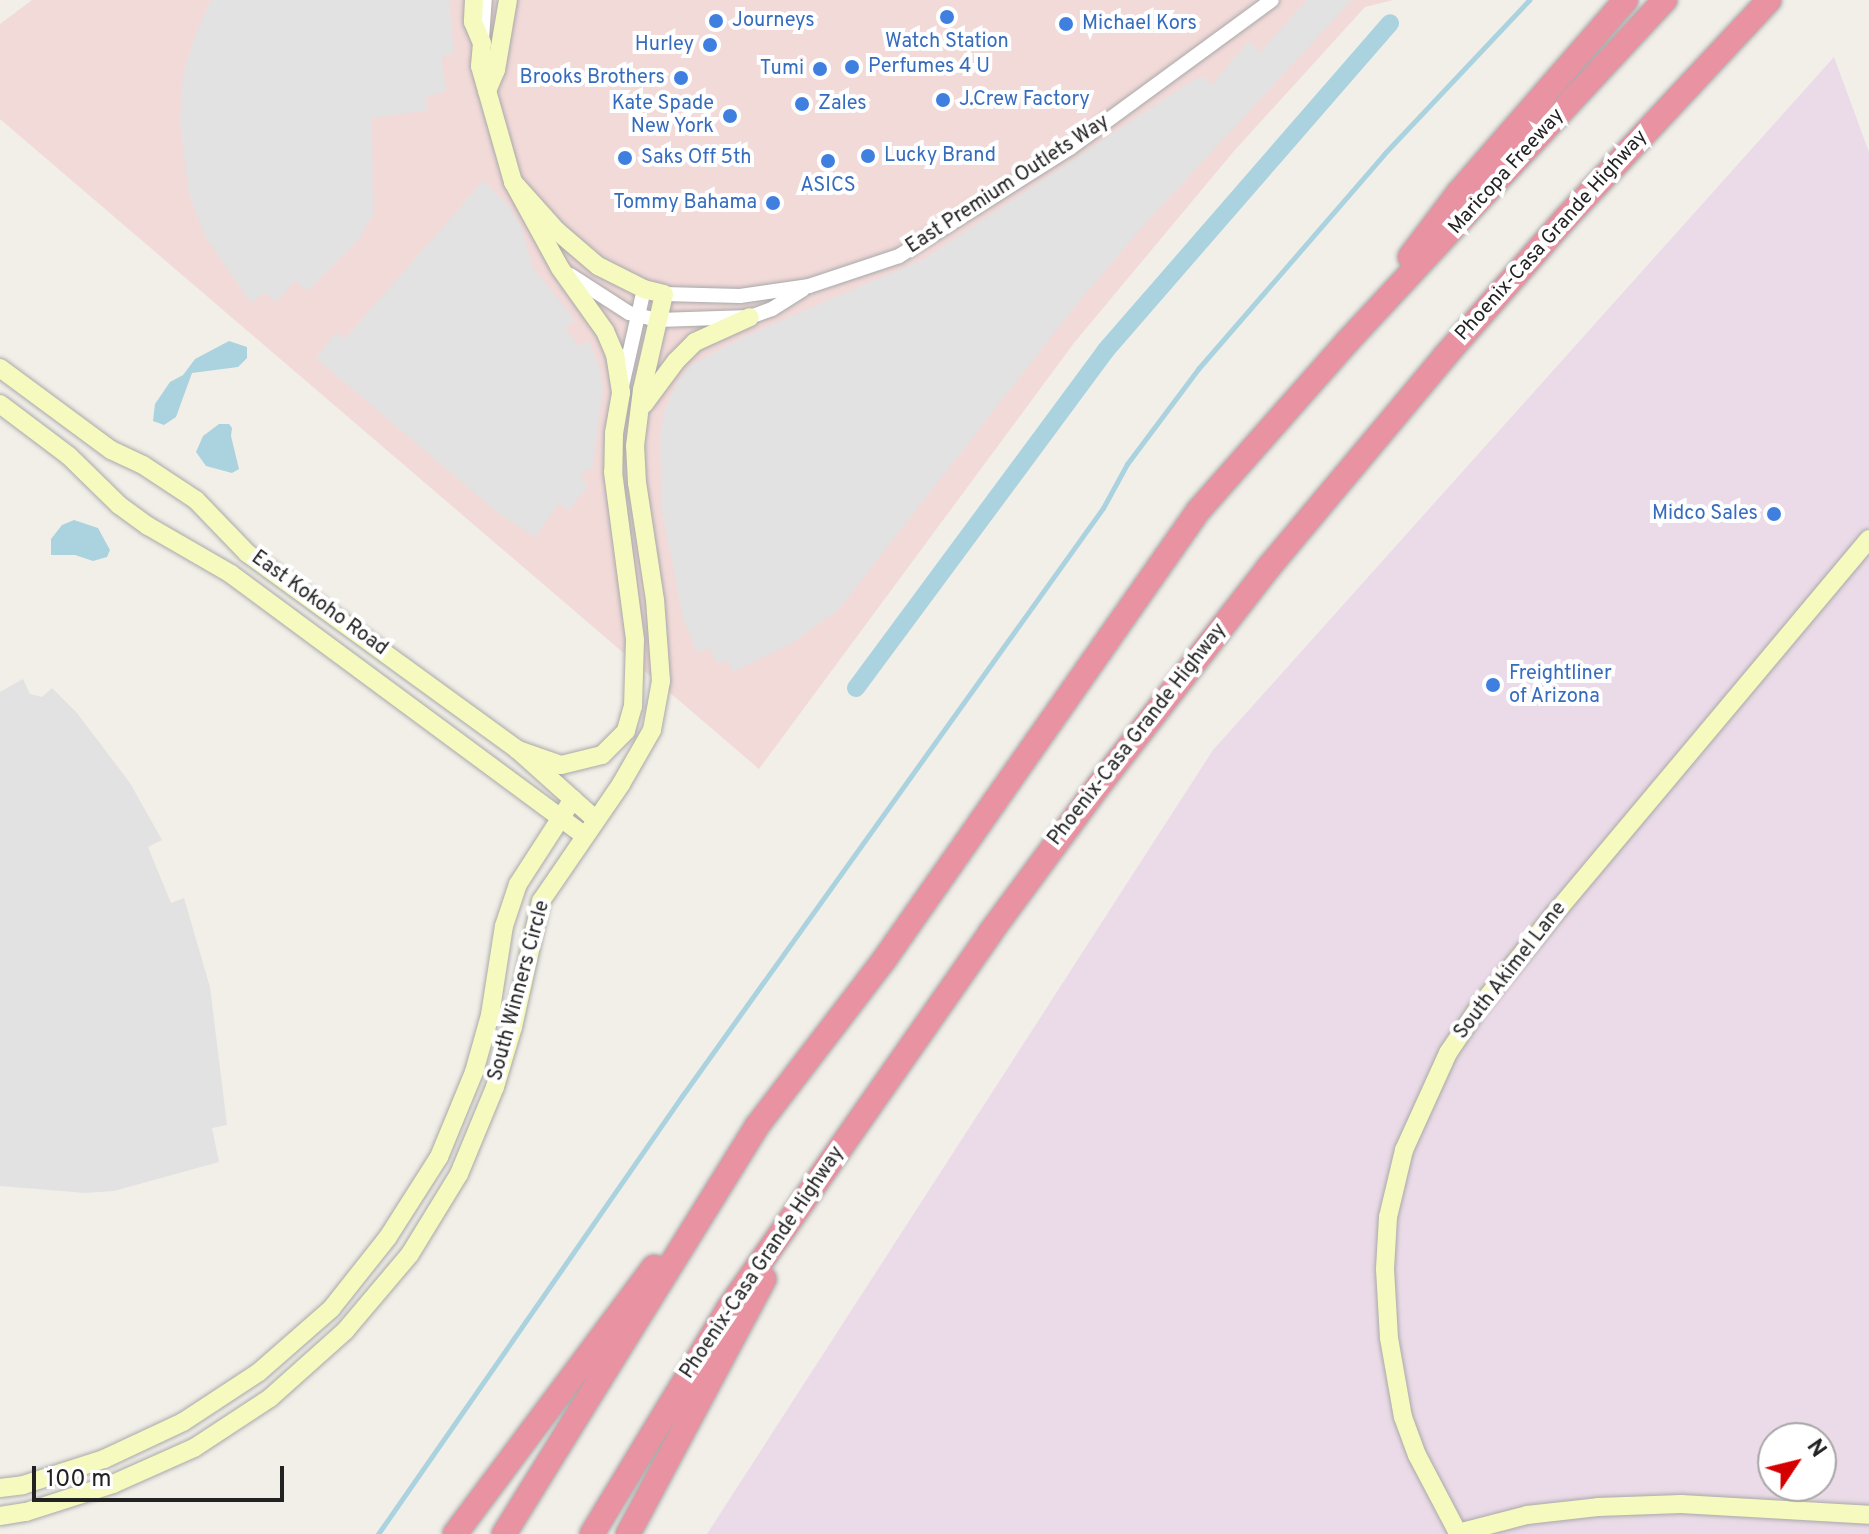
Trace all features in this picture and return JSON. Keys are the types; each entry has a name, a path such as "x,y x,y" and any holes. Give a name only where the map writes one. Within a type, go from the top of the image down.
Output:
{"highway":[{"path":"455,1534 884,960 1198,511 1347,342 1459,192 1626,0"},
{"name":"Maricopa Freeway","path":"1347,342 1665,0"},
{"name":"Phoenix-Casa Grande Highway","path":"592,1534 728,1309 1044,857 1268,568 1555,231 1769,0"},
{"path":"504,1534 757,1126"},
{"path":"628,1534 799,1208"}],"street":[{"path":"474,0 473,22 482,43"},
{"name":"East Premium Outlets Way","path":"485,0 480,66 513,182 560,268 605,331 615,354 621,393"},
{"path":"487,91 496,70 508,0"},
{"name":"East Premium Outlets Way","path":"513,182 557,231 598,266 644,289 664,294 740,296 809,286 899,256 1070,148 1272,0"},
{"path":"560,268 639,316 658,320 750,317"},
{"path":"635,446 642,407 676,361 695,342 772,309 809,286"},
{"path":"518,750 561,765 582,763 602,755 626,731 636,674 629,583 616,512 614,433 644,289"},
{"name":"South Winners Circle","path":"0,1516 26,1512 113,1484 194,1448 270,1398 345,1331 375,1296 410,1254 459,1174 495,1087 513,1027 541,901 621,784 652,730 661,681 655,600 637,483 635,446 642,390 664,294"},
{"name":"East Kokoho Road","path":"0,368 111,450 143,465 196,500 238,543 518,750 595,819"},
{"name":"East Kokoho Road","path":"0,404 69,456 128,512 220,567 584,835"},
{"name":"South Akimel Lane","path":"1457,1533 1417,1455 1403,1417 1389,1338 1385,1269 1388,1217 1404,1150 1423,1103 1448,1053 1479,1007 1869,539"},
{"path":"220,567 238,543"},
{"name":"South Winners Circle","path":"0,1488 23,1485 104,1459 183,1422 259,1372 331,1309 388,1237 439,1157 474,1072 490,1015 504,926 518,884 573,799"},
{"path":"355,1278 375,1296"},
{"path":"1457,1533 1527,1515 1598,1507 1681,1504 1869,1515"}],"shaded area":[{"path":"32,0 1393,0 1365,7 1234,151 1074,343 759,769 0,119 0,24"},
{"path":"211,0 449,0 454,53 441,57 446,91 424,98 429,110 372,118 373,215 358,240 308,291 295,281 276,302 265,293 251,303 205,236 189,194 180,121 183,75 196,33"},
{"path":"1307,0 1352,0 1152,216 1079,301 839,609 791,644 733,672 728,661 718,664 709,648 697,653 683,618 662,511 660,438 664,412 677,382 691,365 743,337 924,259 1190,82 1203,76 1211,85 1249,41 1260,52"},
{"path":"1834,57 1869,152 1869,1534 707,1534 1213,750"},
{"path":"483,181 509,206 521,226 533,268 575,320 565,328 579,346 589,341 600,369 603,388 592,470 585,470 581,478 588,486 568,511 559,503 535,537 497,512 316,358 336,332 345,339"},
{"path":"23,679 30,694 42,697 52,688 77,713 130,783 162,840 148,847 171,903 184,898 210,987 227,1125 212,1128 219,1162 114,1191 85,1193 0,1186 0,692"}],"water":[{"path":"229,341 247,347 247,358 238,367 192,373 176,417 164,425 153,421 155,404 170,382 183,375 195,359"},
{"path":"219,424 229,424 232,428 239,469 232,473 206,466 196,452 203,436"},
{"path":"74,520 98,528 110,550 107,557 93,561 75,555 51,555 51,539 62,525"}],"waterway":[{"path":"378,1534 682,1096 1103,508 1127,464 1198,369 1384,154 1529,0"},
{"path":"856,688 1106,350 1390,23"}],"place":[{"name":"Watch Station","path":"947,17"},
{"name":"Journeys","path":"716,21"},
{"name":"Michael Kors","path":"1066,24"},
{"name":"Hurley","path":"710,45"},
{"name":"Perfumes 4 U","path":"852,67"},
{"name":"Tumi","path":"820,69"},
{"name":"Brooks Brothers","path":"681,78"},
{"name":"J.Crew Factory","path":"943,100"},
{"name":"Zales","path":"802,104"},
{"name":"Kate Spade New York","path":"730,116"},
{"name":"Lucky Brand","path":"868,156"},
{"name":"Saks Off 5th","path":"625,158"},
{"name":"ASICS","path":"828,161"},
{"name":"Tommy Bahama","path":"773,203"},
{"name":"Midco Sales","path":"1774,514"},
{"name":"Freightliner of Arizona","path":"1493,685"}]}
